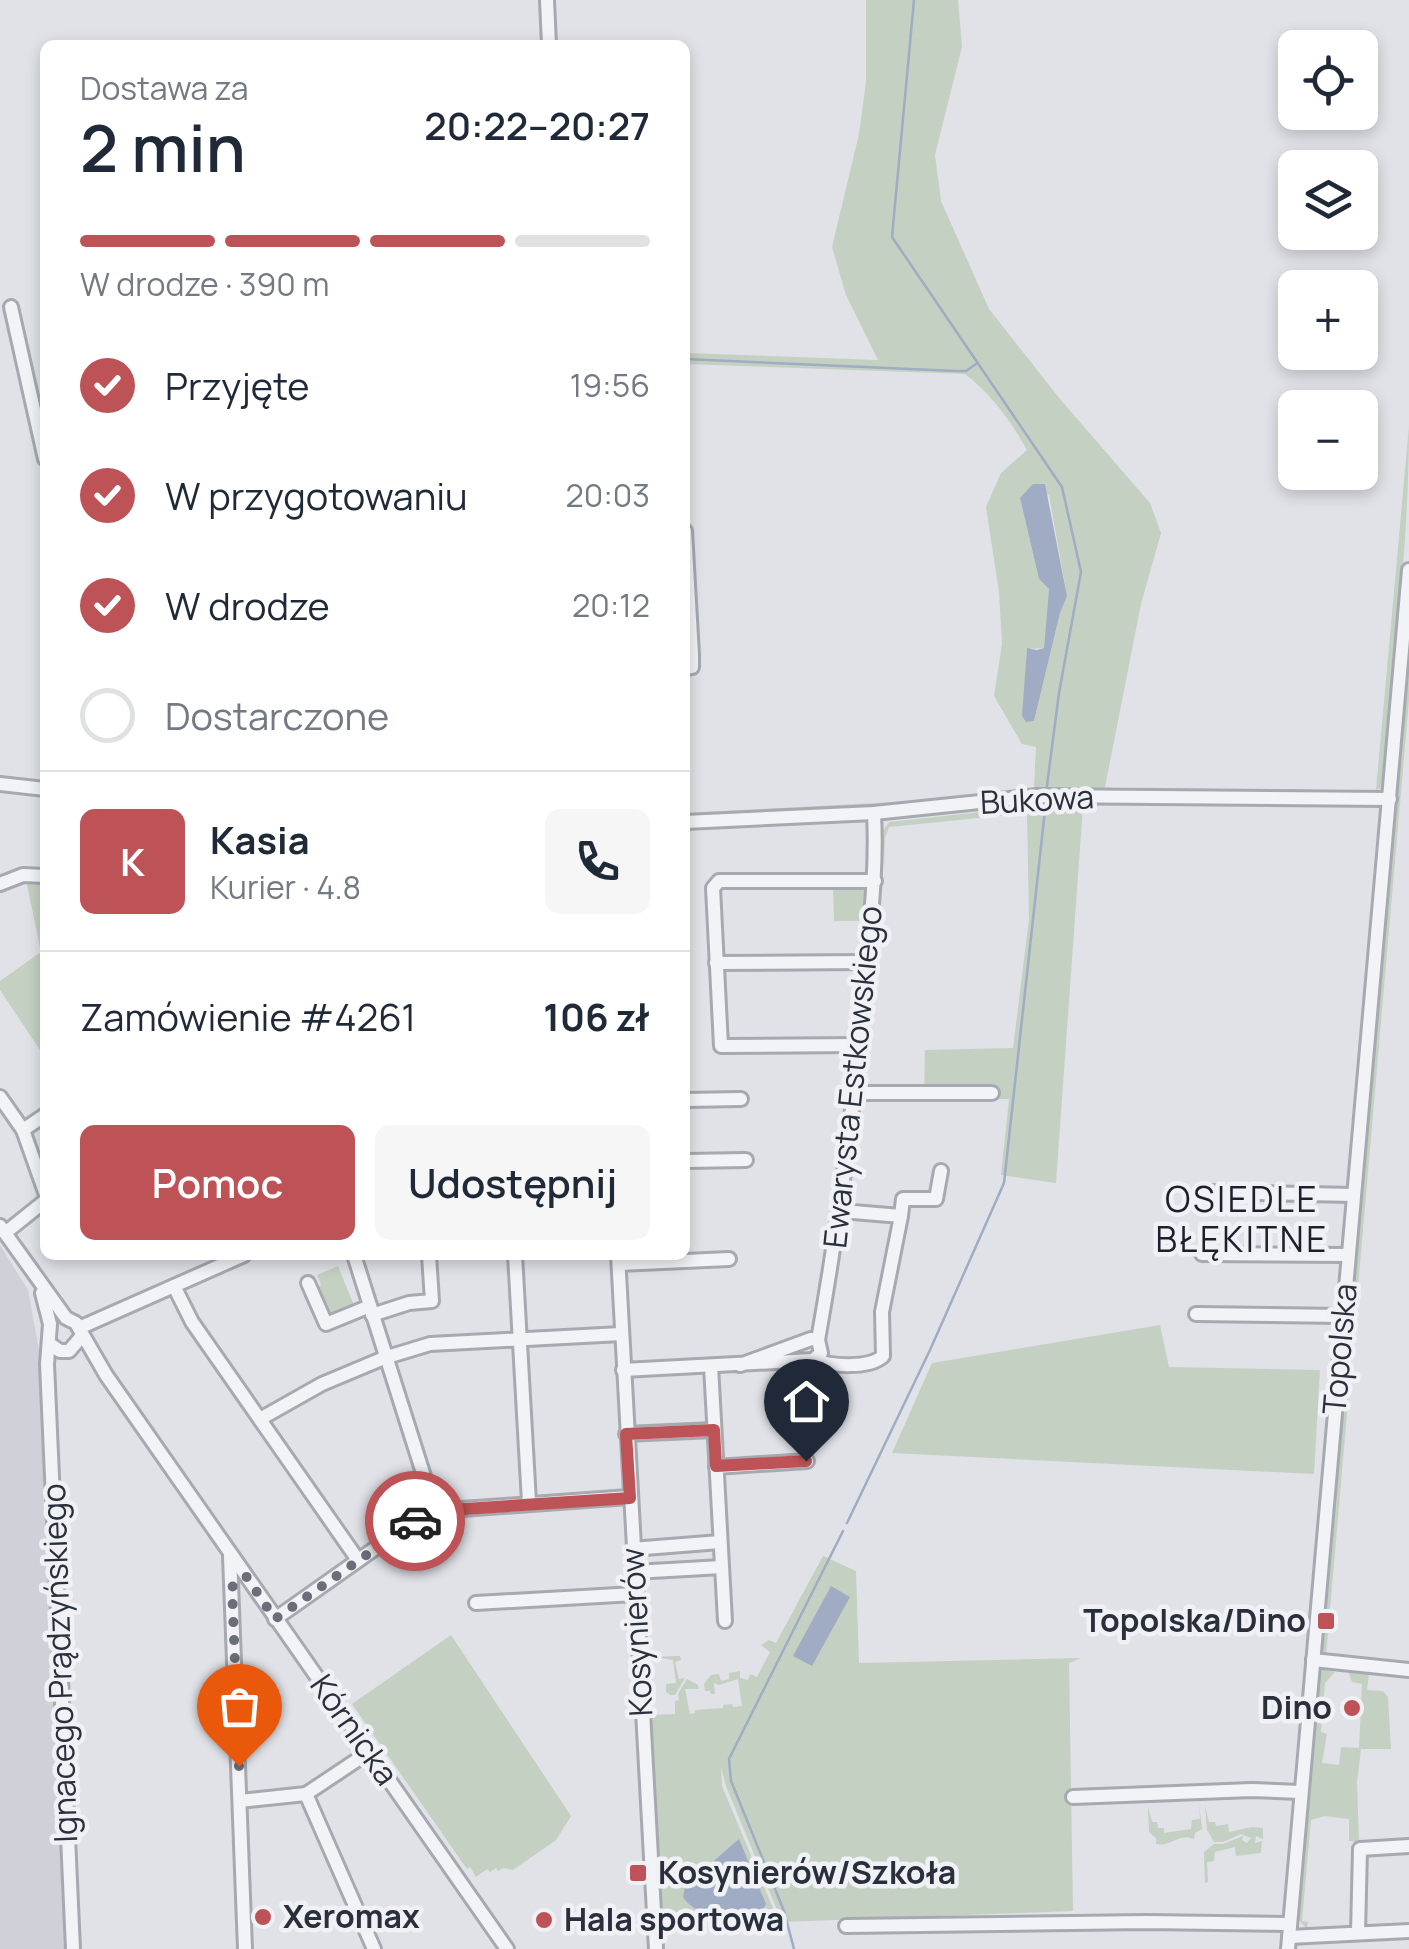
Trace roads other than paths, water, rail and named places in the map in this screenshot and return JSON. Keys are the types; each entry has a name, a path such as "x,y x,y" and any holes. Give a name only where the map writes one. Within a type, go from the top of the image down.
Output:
{"street":[{"path":"547,0 550,40"},
{"path":"11,307 40,437"},
{"name":"Topolska","path":"1289,1937 1409,570"},
{"path":"690,620 690,668"},
{"path":"0,784 40,788"},
{"name":"Bukowa","path":"690,822 874,814 1037,796 1390,799"},
{"name":"Ewarysta Estkowskiego","path":"814,1360 821,1353 818,1340 841,1211 855,1093 874,881 874,814"},
{"path":"0,884 23,875 40,876"},
{"path":"860,1045 721,1046 712,888 719,880 874,881"},
{"path":"716,963 867,962"},
{"path":"855,1093 992,1093"},
{"path":"0,1097 23,1130 40,1178"},
{"path":"690,1100 741,1098"},
{"path":"23,1130 40,1118"},
{"path":"690,1161 746,1160"},
{"path":"623,1370 814,1360 826,1364 876,1362 883,1356 882,1312 903,1200 936,1200 942,1171"},
{"path":"1204,1192 1354,1195"},
{"path":"40,1206 5,1238 66,1318 69,1342"},
{"path":"841,1211 901,1216"},
{"path":"618,1260 731,1262 738,1246"},
{"path":"1202,1254 1348,1256"},
{"path":"38,1281 50,1324 48,1334 69,1342 174,1286 233,1260"},
{"path":"358,1260 384,1358 434,1511"},
{"path":"308,1282 326,1324 371,1311 432,1301 429,1260"},
{"path":"516,1260 529,1502"},
{"name":"Kosynierów","path":"618,1260 656,1949"},
{"path":"174,1286 192,1322 358,1560"},
{"path":"1196,1314 1343,1316"},
{"path":"50,1324 66,1318"},
{"path":"260,1419 322,1384 430,1344 621,1334"},
{"path":"740,1365 796,1342 818,1340"},
{"name":"Kórnicka","path":"69,1342 98,1364 506,1949"},
{"name":"Ignacego Prądzyńskiego","path":"69,1342 48,1377 72,1949"},
{"path":"710,1366 724,1621"},
{"path":"626,1434 714,1430"},
{"path":"716,1466 806,1461"},
{"path":"275,1619 434,1511 630,1498"},
{"path":"632,1549 720,1542"},
{"path":"230,1554 245,1949"},
{"path":"634,1572 722,1566"},
{"path":"232,1587 246,1576"},
{"path":"476,1603 635,1594"},
{"path":"1313,1660 1409,1670"},
{"path":"240,1801 306,1794 369,1752"},
{"path":"1073,1798 1252,1790 1300,1792"},
{"path":"306,1794 374,1949"},
{"path":"1358,1933 1360,1849 1409,1846"},
{"path":"846,1926 1146,1922 1289,1937 1409,1931"}],"water":[{"path":"1033,484 1045,484 1067,596 1034,721 1026,722 1022,716 1027,648 1044,648 1049,589 1039,579 1020,498"},
{"path":"831,1586 850,1597 812,1666 793,1656"},
{"path":"739,1839 766,1904 760,1915 718,1915 690,1905 683,1897 685,1886"}],"waterway":[{"path":"914,0 892,237 1062,487 1081,572 1046,793"},
{"path":"690,359 956,371 966,371 976,364"},
{"path":"847,1523 1004,1183 1046,801"},
{"path":"794,1949 784,1911 731,1781 729,1759 843,1531"}],"place":[{"name":"Topolska/Dino","path":"1326,1621"},
{"name":"Dino","path":"1352,1708"},
{"name":"Kosynierów/Szkoła","path":"638,1873"},
{"name":"Xeromax","path":"263,1917"},
{"name":"Hala sportowa","path":"544,1920"}],"district":[{"name":"OSIEDLE BŁĘKITNE","path":"1242,1220"}]}
